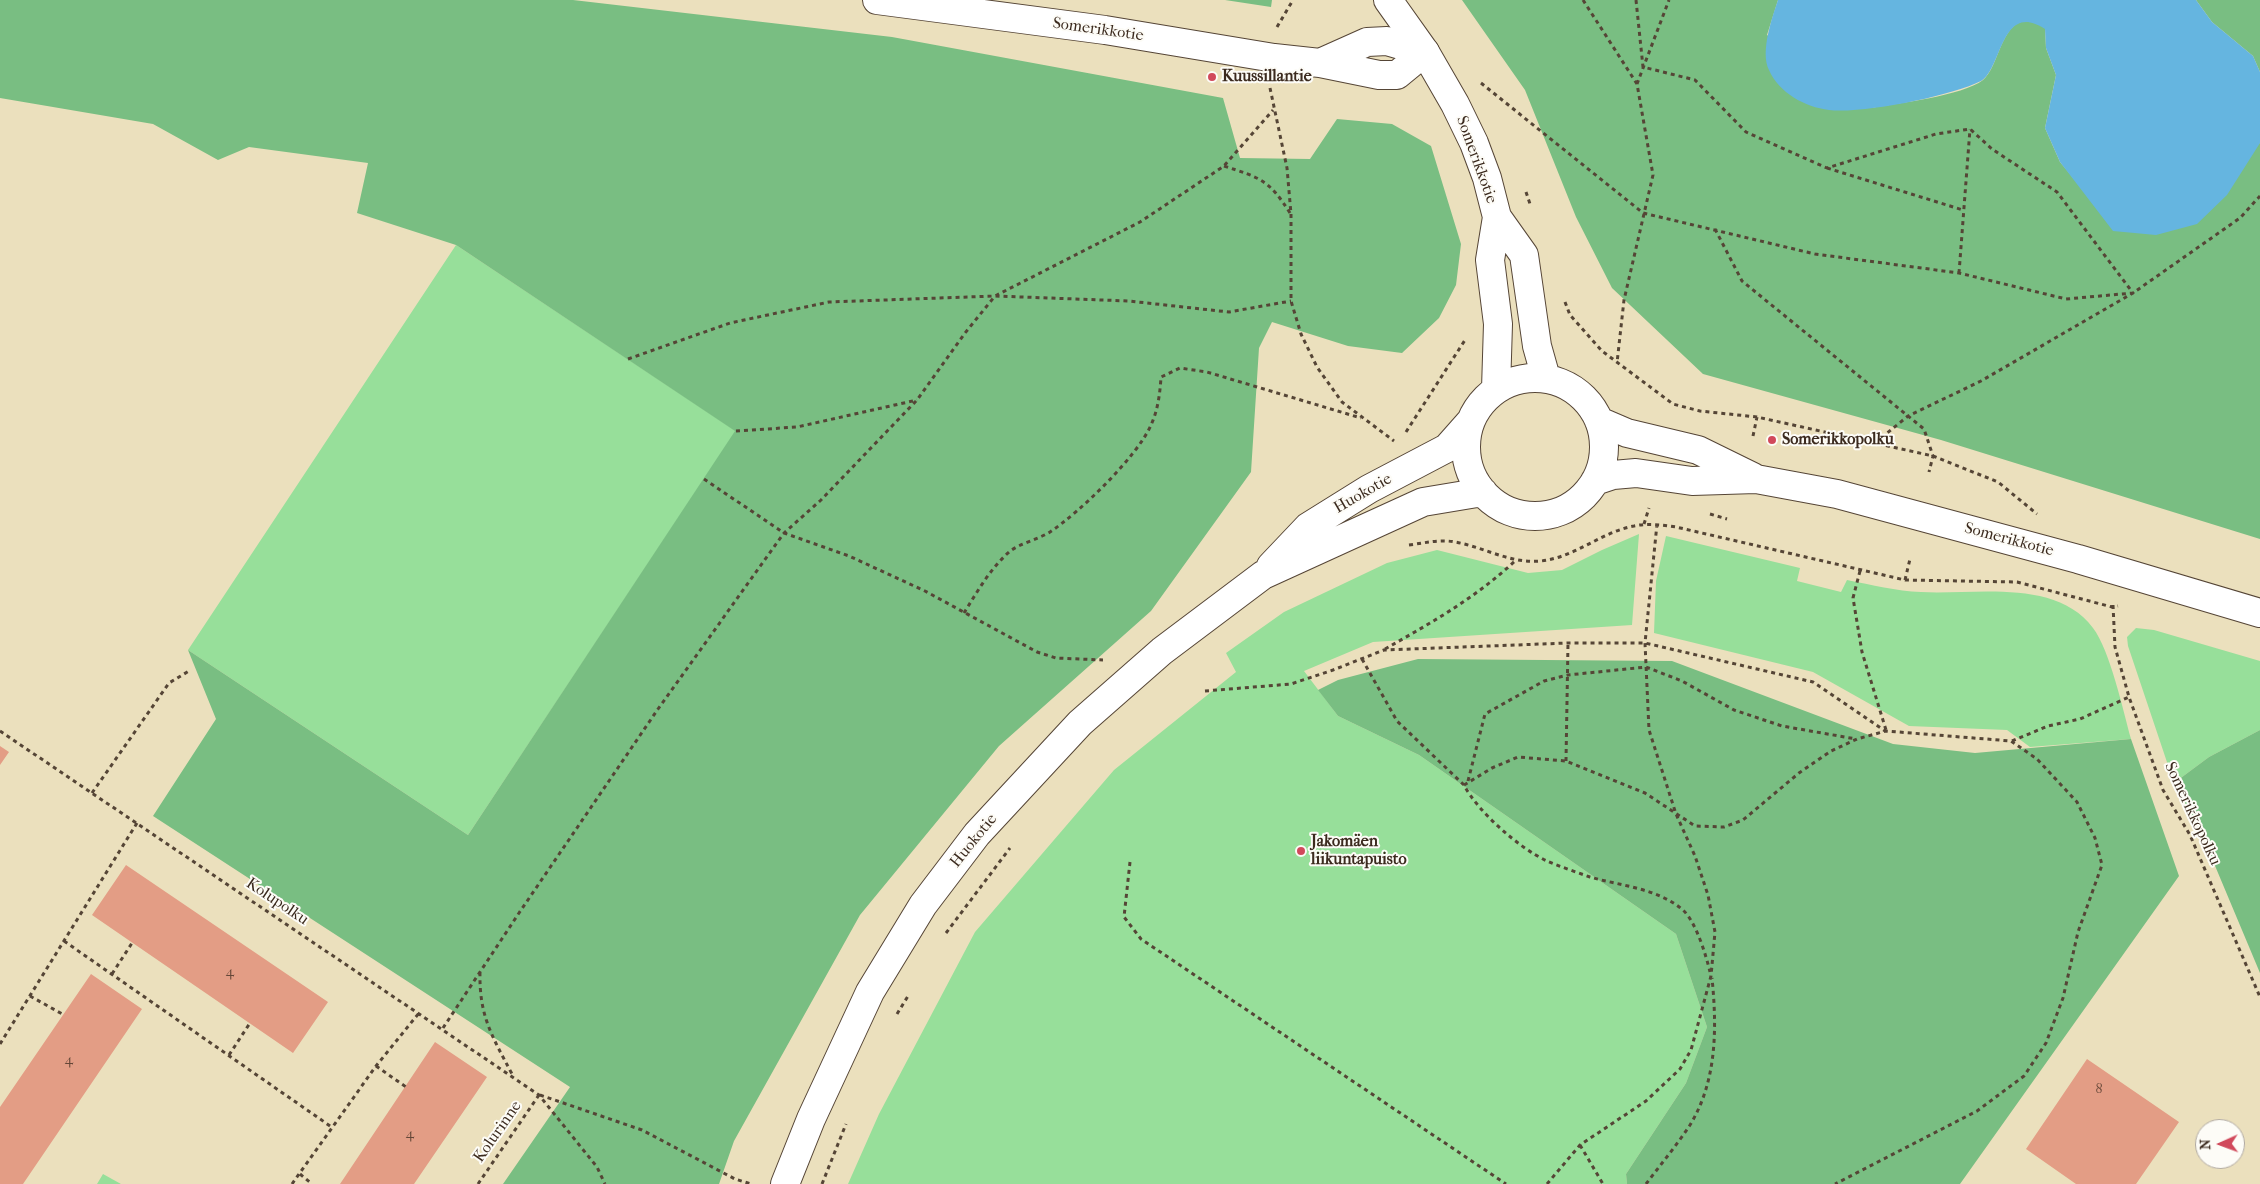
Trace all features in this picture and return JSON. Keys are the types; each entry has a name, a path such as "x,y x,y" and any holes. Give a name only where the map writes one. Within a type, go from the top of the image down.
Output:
{"main road":[{"name":"Somerikkotie","path":"876,0 1105,30 1274,58 1320,63 1367,42 1387,40 1425,52 1455,104 1474,143 1487,178 1497,217 1524,255 1537,346 1546,378"},
{"path":"1388,0 1425,52"},
{"name":"Somerikkotie","path":"1496,389 1498,324 1490,260 1497,217"},
{"path":"1546,378 1564,384 1582,396 1598,421 1603,436 1604,452 1595,482 1580,500 1560,512 1537,516 1514,513 1483,492 1473,476 1468,461 1466,444 1470,422 1481,404 1496,389 1514,381 1546,378"},
{"name":"Somerikkotie","path":"1598,421 1627,433 1698,450 1756,479"},
{"name":"Huokotie","path":"785,1184 811,1119 870,992 924,905 977,834 1039,765 1095,710 1162,652 1263,575 1308,527 1369,489 1447,448 1470,422"},
{"name":"Somerikkotie","path":"1595,482 1613,475 1636,473 1692,481 1756,479 1846,497 2078,559 2260,613"},
{"name":"Huokotie","path":"1263,575 1422,502 1483,492"}],"path":[{"path":"1278,24 1292,0"},
{"path":"1583,0 1637,84 1653,175 1624,300 1617,363"},
{"path":"1636,0 1643,67"},
{"path":"1637,84 1669,0"},
{"path":"1643,67 1695,80 1746,132 1826,168 1963,210"},
{"path":"1487,97 1479,81 1644,213 1714,228 1815,254 1959,273 2066,299 2133,293"},
{"path":"1270,93 1287,168 1291,214 1291,301 1301,334 1317,367 1342,402 1400,446"},
{"path":"442,1028 658,709 784,533 820,500 918,400 965,333 994,296 1140,222 1224,166 1273,110"},
{"path":"1826,168 1936,134 1970,129"},
{"path":"1959,273 1970,129"},
{"path":"1970,129 1992,149 2057,192 2133,293"},
{"path":"1224,166 1256,177 1275,190 1291,214"},
{"path":"1526,191 1532,209"},
{"path":"1875,443 1908,416 1981,381 2133,293 2240,218 2260,196"},
{"path":"1714,228 1742,281 1924,429 1933,456 1929,472"},
{"path":"628,359 730,323 829,302 994,296 1129,301 1229,312 1291,301"},
{"path":"1562,297 1570,315 1588,337 1617,363 1673,404 1700,411 1757,417 1933,456 1998,482"},
{"path":"1404,438 1471,332"},
{"path":"964,613 984,580 1010,552 1050,532 1093,496 1126,463 1151,426 1160,398 1161,377 1180,368 1207,372 1364,419"},
{"path":"736,431 797,426 918,400"},
{"path":"1754,436 1757,417"},
{"path":"704,478 784,533 849,556 925,591 1036,652 1056,658 1104,660"},
{"path":"1547,1184 1580,1145 1646,1101 1680,1069 1691,1050 1711,976 1715,932 1708,895 1695,856 1676,814 1649,730 1645,643 1657,524"},
{"path":"1406,546 1438,540 1455,542 1516,560 1540,561 1565,557 1632,526 1657,524 1676,526 1860,571 1905,580 1910,559"},
{"path":"1204,691 1291,684 1384,650 1454,610 1492,583 1516,560"},
{"path":"1860,571 1853,598 1862,652 1879,702 1886,731"},
{"name":"Somerikkopolku","path":"1905,580 2017,582 2112,607 2116,647 2129,697 2163,790 2190,835 2260,997"},
{"path":"1384,650 1568,643 1645,643 1813,682 1886,731"},
{"path":"1566,761 1568,643"},
{"path":"1362,659 1396,721 1464,785 1471,798 1516,841 1546,861 1591,877 1650,891 1684,910 1703,944 1711,976 1716,1014 1713,1059 1703,1096 1690,1124 1646,1184"},
{"path":"1468,782 1485,714 1544,681 1568,675 1646,667 1682,681 1734,710 1782,726 1857,739"},
{"path":"92,793 169,683 188,671"},
{"path":"1464,785 1492,768 1518,757 1566,761 1645,793 1695,826 1724,827 1743,820 1800,772 1831,751 1857,739 1886,731 2011,741 2048,726 2080,719 2129,697"},
{"name":"Kolupolku","path":"0,731 540,1095"},
{"path":"1835,1184 1977,1111 2024,1076 2046,1043 2063,998 2078,932 2102,865 2095,838 2077,802 2037,759 2011,741"},
{"path":"0,1044 137,823"},
{"path":"943,938 1015,842"},
{"path":"1130,862 1124,917 1141,940 1506,1184"},
{"path":"64,941 333,1128"},
{"path":"112,974 132,943"},
{"path":"480,972 479,998 490,1032 513,1076"},
{"path":"896,1018 909,994"},
{"path":"30,996 64,1015"},
{"path":"292,1184 376,1066 419,1013"},
{"path":"229,1055 250,1023"},
{"path":"376,1066 406,1087"},
{"path":"540,1095 596,1167 605,1184"},
{"path":"540,1095 642,1130 734,1179 751,1184"},
{"name":"Kolurinne","path":"478,1184 540,1095"},
{"path":"822,1184 850,1116"},
{"path":"1580,1145 1603,1184"},
{"path":"300,1174 312,1184"}],"green space":[{"path":"0,0 573,0 892,37 1223,98 1240,158 1310,159 1337,119 1392,124 1431,146 1461,244 1456,285 1439,318 1402,353 1348,346 1272,322 1259,348 1251,472 1151,611 999,746 860,915 734,1141 719,1184 503,1184 570,1087 153,816 216,719 188,650 468,835 735,431 456,245 357,213 368,163 249,147 218,160 153,124 0,98"},
{"path":"1225,0 1272,0 1271,7"},
{"path":"1462,0 1778,0 1767,35 1871,108 1945,95 1973,86 1983,80 1989,72 2011,28 2020,22 2031,22 2045,28 2046,48 2056,75 2045,128 2060,162 2086,193 2260,143 2260,539 1941,440 1703,374 1612,288 1576,217 1525,90"},
{"path":"2196,0 2260,0 2260,72 2253,56 2212,22"},
{"path":"456,245 736,431 468,835 188,650"},
{"name":"Jakomäen liikuntapuisto","path":"1639,534 1632,625 1373,642 1304,671 1338,716 1419,755 1676,934 1707,1027 1686,1083 1626,1174 1627,1184 848,1184 879,1114 975,932 1114,770 1236,672 1226,653 1284,612 1387,563 1437,550 1528,573 1562,570"},
{"path":"1666,536 1800,568 1797,581 1841,592 1847,580 1884,588 1912,591 2013,592 2037,595 2058,602 2077,612 2093,628 2099,638 2110,665 2131,739 2030,747 2007,730 1909,726 1813,672 1654,633 1656,581"},
{"path":"2136,628 2154,630 2260,661 2260,730 2209,757 2174,783 2128,646 2127,637"},
{"path":"1418,659 1672,661 1893,744 1975,753 2131,739 2179,876 1960,1184 1627,1184 1626,1174 1686,1083 1707,1027 1676,934 1419,755 1338,716 1318,690 1338,680"},
{"path":"2260,730 2260,973 2200,830 2174,783 2209,757"},
{"path":"103,1174 121,1184 97,1184"}],"water":[{"path":"1778,0 2196,0 2212,22 2253,56 2260,72 2260,143 2227,195 2197,224 2156,235 2113,231 2060,162 2045,128 2056,75 2046,48 2045,29 2030,22 2019,23 2004,40 1988,74 1981,81 1967,87 1929,98 1884,107 1844,111 1829,110 1811,106 1794,98 1779,86 1769,70 1766,45"}],"building":[{"path":"0,746 9,752 0,765"},
{"path":"126,865 328,1002 293,1053 92,915"},
{"path":"91,974 142,1009 23,1184 0,1184 0,1107"},
{"path":"435,1042 487,1077 414,1184 340,1184"},
{"path":"2087,1059 2179,1122 2136,1184 2076,1184 2026,1149"}],"place":[{"name":"Kuussillantie","path":"1212,77"},
{"name":"Somerikkopolku","path":"1772,440"},
{"name":"Jakomäen liikuntapuisto","path":"1301,851"}]}
